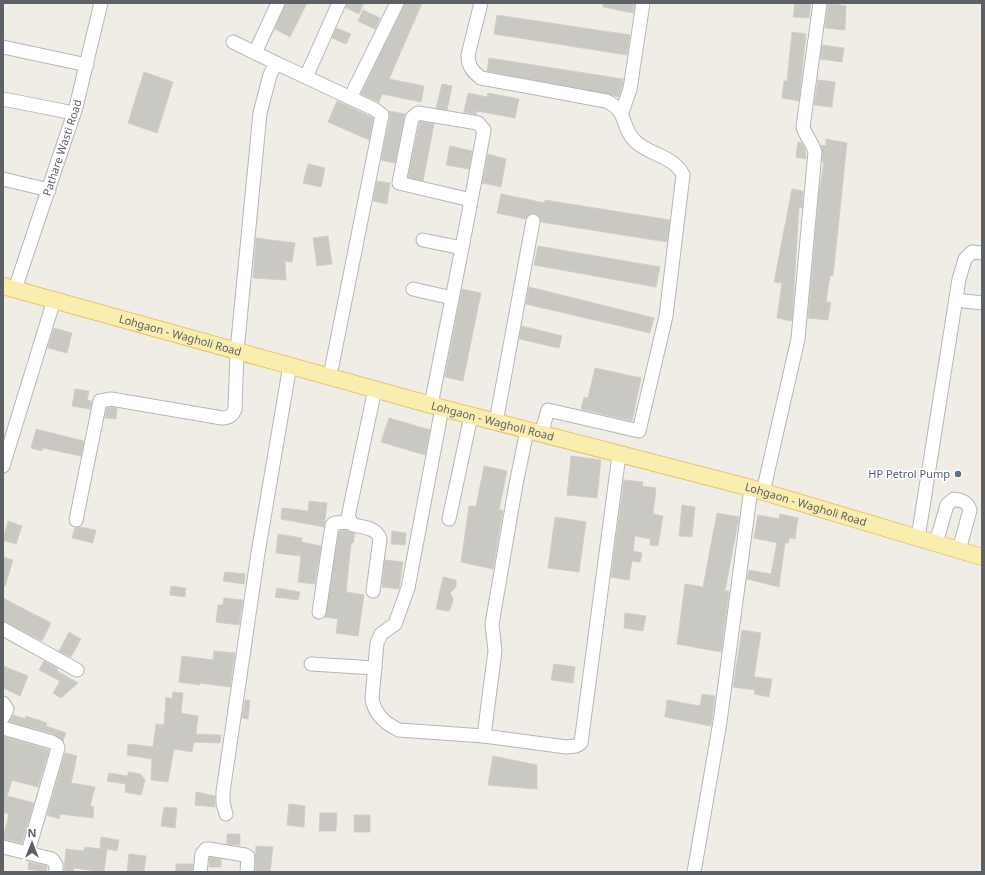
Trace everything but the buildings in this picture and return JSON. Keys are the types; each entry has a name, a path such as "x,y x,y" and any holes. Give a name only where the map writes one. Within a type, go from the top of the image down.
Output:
{"main road":[{"name":"Lohgaon - Wagholi Road","path":"9,287 471,416 757,490 982,557"}],"street":[{"name":"Pathare Wasti Road","path":"9,287 48,190 74,113 101,3"},
{"path":"255,53 278,3"},
{"path":"306,77 339,3"},
{"path":"350,98 397,3"},
{"path":"482,3 468,55 468,64 473,72 480,78 606,101 616,106 622,112 628,131 640,146 674,163 680,168 683,175 666,316 648,399 639,431 548,410 534,432 516,484 492,624 495,651 484,736"},
{"path":"622,112 630,89 643,3"},
{"path":"694,872 720,722 757,490 798,340 815,152 812,142 806,136 804,127 820,3"},
{"path":"233,42 374,109 382,115 330,376"},
{"path":"3,47 87,65"},
{"path":"76,520 100,401 111,399 227,418 233,414 236,409 237,351 260,113 270,75 276,63"},
{"path":"3,99 74,113"},
{"path":"471,200 399,183 412,118 418,113 478,123 483,126 484,130 471,200 462,248 452,298 437,406 408,588 395,624 381,634 377,643 373,707 386,723 399,730 484,736 566,747 576,746 580,743 619,455"},
{"path":"3,179 48,190"},
{"path":"496,422 533,221"},
{"path":"423,240 462,248"},
{"path":"918,538 959,278 965,259 972,252 982,253"},
{"path":"413,289 452,298"},
{"path":"3,466 54,300"},
{"path":"956,300 982,303"},
{"path":"226,814 223,804 223,792 258,554 290,365"},
{"path":"350,522 349,511 374,389"},
{"path":"449,519 471,416"},
{"path":"936,543 947,505 954,499 964,501 968,504 970,510 959,550"},
{"path":"319,612 332,525 335,523 350,522 353,525 374,531 378,534 380,539 373,591"},
{"path":"3,628 77,670"},
{"path":"311,664 375,668"},
{"path":"3,703 7,709 3,717"},
{"path":"3,728 52,742 57,745 58,748 28,852"},
{"path":"3,846 52,859 56,865 56,872"},
{"path":"200,872 202,854 206,849 209,849 245,855 248,857 247,872"}],"place":[{"name":"HP Petrol Pump","path":"958,474"}]}
